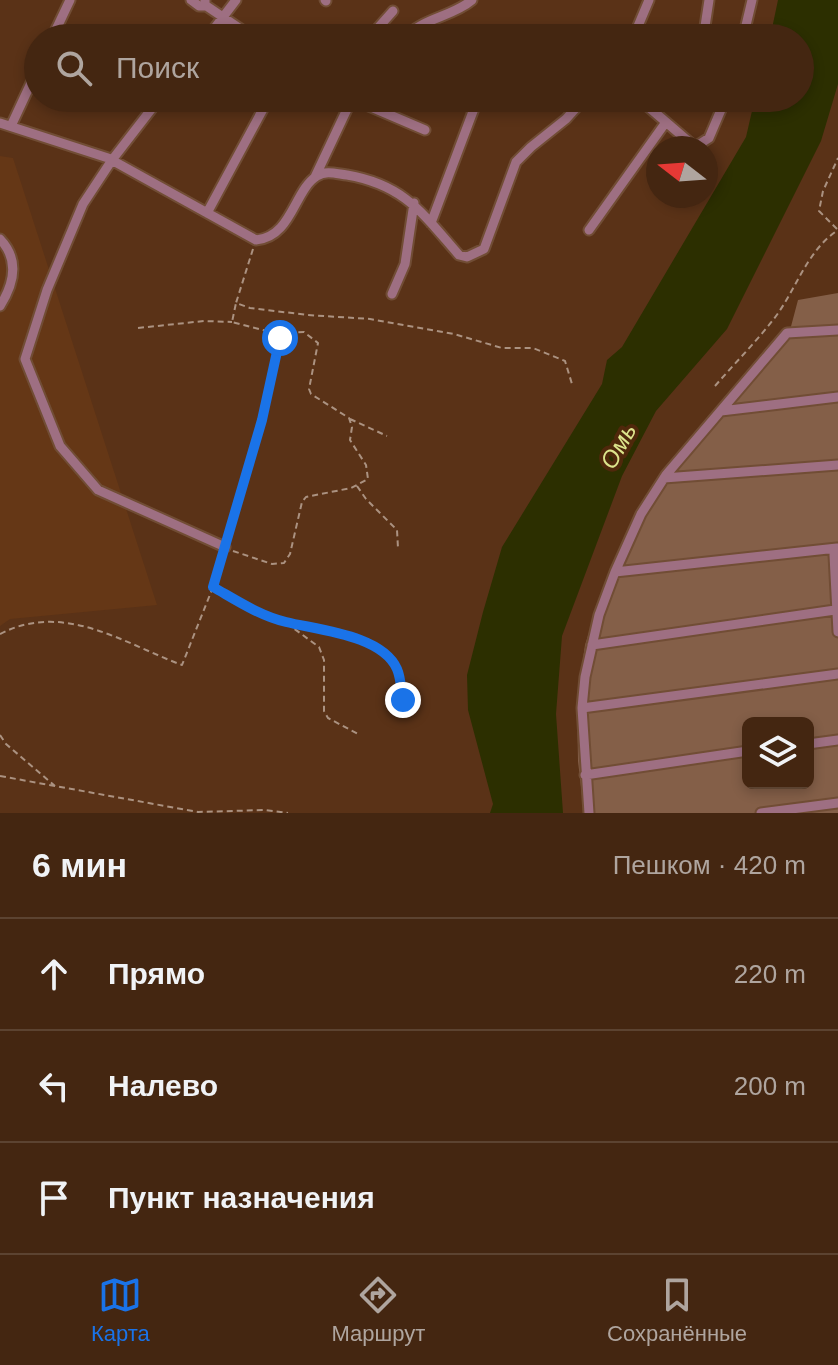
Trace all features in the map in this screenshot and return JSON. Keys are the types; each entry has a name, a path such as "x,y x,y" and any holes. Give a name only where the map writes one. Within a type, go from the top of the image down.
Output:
{"lane":[{"path":"59,24 70,0"},
{"path":"191,0 199,6 206,3 232,24"},
{"path":"218,24 236,0"},
{"path":"454,0 468,4"},
{"path":"639,24 649,0"},
{"path":"705,24 709,0"},
{"path":"746,24 752,0"},
{"path":"422,24 468,4"},
{"path":"381,24 393,11"},
{"path":"11,126 24,98"},
{"path":"149,112 83,204 47,290 25,359 60,446 98,490 225,547"},
{"path":"207,213 261,112"},
{"path":"0,123 112,160 256,240 267,239 280,228 315,177 346,112"},
{"path":"383,112 425,130"},
{"path":"431,223 473,112"},
{"path":"315,177 325,173 365,178 389,188 414,203 459,255 467,257 484,249 516,162 572,112"},
{"path":"654,112 695,147 709,138 720,112"},
{"path":"589,230 666,122"},
{"path":"392,294 405,264 414,203"},
{"path":"0,239 6,246 14,272 12,287 0,306"},
{"path":"589,813 582,708 592,645 615,572 641,514 664,478 787,333 838,330"},
{"path":"721,411 838,397"},
{"path":"664,478 838,465"},
{"path":"615,572 838,548"},
{"path":"838,548 834,555 838,632"},
{"path":"592,645 835,610"},
{"path":"582,708 838,674"},
{"path":"814,743 838,740"},
{"path":"585,775 742,752"},
{"path":"761,813 838,803"}],"path":[{"path":"715,386 774,320 814,252 838,230 819,211 823,191 838,158"},
{"path":"232,322 256,240"},
{"path":"236,303 250,308 308,315 370,319 454,334 502,348 533,348 565,361 572,384"},
{"path":"138,328 204,321 232,322 278,334 304,332 318,343 309,389 311,394 349,418 387,436"},
{"path":"0,634 20,625 44,622 80,624 182,665 213,587 262,420 280,338 278,334"},
{"path":"225,547 272,564 284,563 290,554 302,502 306,497 365,483 369,474 350,440 352,427 349,418"},
{"path":"357,486 397,530 398,548"},
{"path":"213,587 252,609 285,622 373,644 397,668 403,700"},
{"path":"285,622 319,647 324,660 324,711 328,718 358,734"},
{"path":"0,735 6,744 57,787"},
{"path":"0,776 198,812 265,810 288,813"}],"shaded area":[{"path":"0,156 13,158 157,605 10,619 0,626"},
{"path":"838,293 838,813 584,813 578,761 577,703 585,645 608,574 646,495 710,414 758,374 789,334 798,300"}],"water":[{"name":"Омь","path":"778,0 838,0 838,84 821,141 727,329 656,411 622,476 562,636 556,714 563,813 490,813 493,804 468,710 467,675 502,547 602,384 607,360 622,347 704,208 718,208 718,184 746,137 752,112 814,112 814,24 773,24"}],"route":[{"path":"280,338 262,420 213,587 252,609 285,622 373,644 397,668 403,700"}]}
